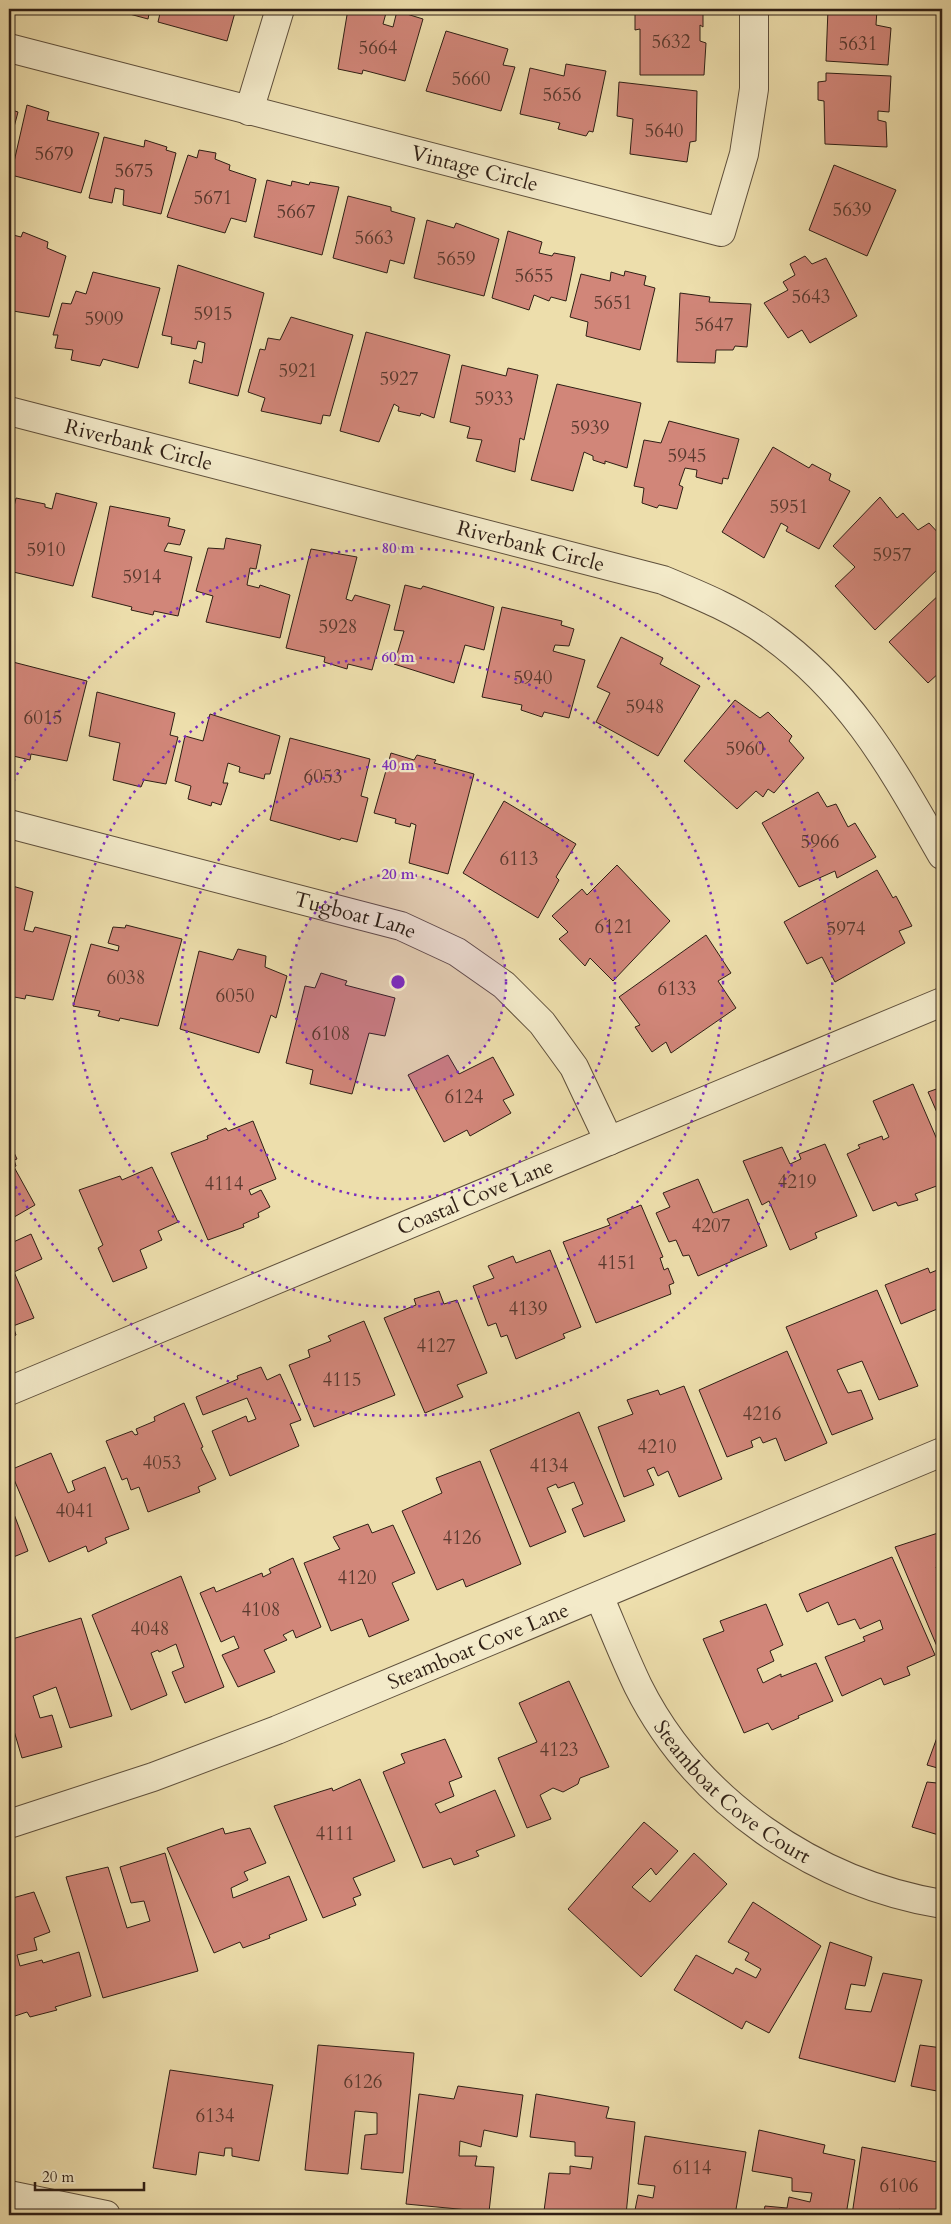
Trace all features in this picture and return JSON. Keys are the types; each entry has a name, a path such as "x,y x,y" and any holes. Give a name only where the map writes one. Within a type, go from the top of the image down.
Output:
{"street":[{"path":"250,111 280,9"},
{"name":"Vintage Circle","path":"9,48 721,232 744,154 753,98 754,9"},
{"name":"Riverbank Circle","path":"9,411 663,580 713,601 767,632 815,671 853,712 886,758 942,855"},
{"name":"Tugboat Lane","path":"9,824 401,926 458,952 504,985 542,1023 574,1067 609,1141"},
{"name":"Coastal Cove Lane","path":"9,1391 942,1002"},
{"name":"Steamboat Cove Lane","path":"9,1824 153,1777 277,1730 942,1452"},
{"name":"Steamboat Cove Court","path":"599,1596 639,1688 670,1738 708,1782 757,1826 810,1860 867,1885 942,1904"},
{"path":"9,2195 106,2215"}],"building":[{"path":"80,9 105,9 103,14"},
{"path":"111,9 150,9 148,19"},
{"path":"161,9 236,9 227,41 158,22"},
{"path":"348,9 369,9 386,13 383,24 393,27 397,11 423,19 405,81 363,70 362,74 338,69"},
{"path":"635,9 703,9 703,27 700,25 700,41 706,43 704,75 640,75 640,29 635,30"},
{"path":"828,9 877,9 876,25 891,28 888,65 826,61"},
{"path":"446,31 508,49 503,65 515,67 501,111 426,91"},
{"path":"566,64 606,71 593,132 589,131 586,136 558,129 560,123 520,114 530,68 564,76"},
{"path":"826,73 891,76 889,112 878,111 878,120 886,122 887,147 825,144 824,101 818,100 818,82 826,81"},
{"path":"619,82 697,91 696,141 690,142 687,162 630,154 633,119 617,116"},
{"path":"27,105 49,112 47,120 99,133 81,193 11,175"},
{"path":"9,109 18,112 9,146"},
{"path":"104,137 144,147 145,140 167,147 166,150 176,153 161,214 123,205 124,190 115,188 112,203 89,198"},
{"path":"199,150 216,153 215,159 230,165 229,170 256,179 246,222 231,218 225,233 167,217 188,155 197,158"},
{"path":"834,165 896,190 867,256 809,230"},
{"path":"267,180 291,186 292,181 309,185 310,182 339,187 322,255 254,237"},
{"path":"348,196 391,207 391,211 415,218 404,264 390,260 387,273 333,258"},
{"path":"427,220 454,228 456,223 499,239 484,296 414,278"},
{"path":"508,231 542,242 539,253 552,256 554,253 575,257 566,301 551,297 549,301 534,295 529,310 492,298"},
{"path":"23,232 48,242 47,248 66,256 49,317 13,311 14,307 9,306 9,234 21,237"},
{"path":"805,256 812,264 826,258 857,316 810,343 802,330 788,338 764,303 788,290 783,282 795,275 790,264"},
{"path":"178,265 264,293 238,396 189,383 194,360 202,363 205,343 198,341 196,349 171,344 172,337 162,335"},
{"path":"625,271 646,276 644,285 655,288 640,350 586,336 588,322 570,317 581,274 610,281 611,272 624,276"},
{"path":"93,272 160,288 138,368 103,359 100,366 71,360 73,350 55,348 58,335 53,335 62,303 71,304 76,291 86,294"},
{"path":"680,293 710,297 709,302 751,304 747,347 735,346 733,350 716,350 715,363 677,362"},
{"path":"291,317 353,335 330,416 323,415 321,424 261,411 265,398 248,392 260,349 265,350 268,338 280,340"},
{"path":"366,332 450,355 434,418 421,413 420,416 398,411 399,407 394,404 379,442 340,431"},
{"path":"462,365 506,376 508,368 538,375 524,440 520,438 515,472 476,461 482,440 467,438 470,427 450,422"},
{"path":"557,384 641,403 627,468 605,461 605,464 593,460 593,456 584,452 573,491 531,480"},
{"path":"669,421 739,439 728,479 723,478 722,484 696,477 697,470 685,468 679,485 683,487 677,509 659,505 657,508 642,503 644,488 634,486 644,440 661,443"},
{"path":"773,447 809,468 812,464 831,474 829,480 850,491 819,549 786,531 788,527 781,523 764,558 722,532"},
{"path":"56,493 97,503 73,586 9,571 9,528 16,498 45,504 45,507 52,509"},
{"path":"880,497 897,518 903,513 918,530 929,523 942,537 942,565 875,630 835,586 855,567 833,546"},
{"path":"110,506 170,518 168,526 185,530 180,545 168,543 164,551 192,557 178,616 154,611 153,615 131,610 132,607 92,597"},
{"path":"226,538 261,545 256,569 250,568 247,585 259,588 260,585 290,595 280,638 206,622 213,596 196,591 208,548 224,549"},
{"path":"311,549 357,557 346,599 352,601 355,595 390,605 372,670 348,664 347,669 324,662 325,657 286,648"},
{"path":"405,585 421,589 423,586 494,607 484,650 465,645 454,683 394,664 404,631 394,630"},
{"path":"942,592 942,672 928,683 889,642"},
{"path":"502,607 562,621 561,625 574,629 569,646 555,645 553,651 585,660 569,718 544,712 542,717 521,710 522,705 482,697"},
{"path":"621,637 663,658 660,664 700,686 658,756 596,722 610,693 597,687"},
{"path":"9,661 87,681 67,761 31,754 30,760 9,755"},
{"path":"97,692 175,713 170,735 178,737 166,784 144,780 141,787 113,780 120,743 89,736"},
{"path":"735,700 760,718 768,712 792,736 789,741 804,758 774,793 768,789 763,797 756,791 737,809 684,761"},
{"path":"210,714 280,736 270,774 265,774 264,779 239,772 240,767 228,763 223,783 228,783 221,805 212,802 211,806 188,799 191,786 175,781 185,736 203,741"},
{"path":"290,738 370,759 361,796 368,798 357,842 341,838 340,840 270,820"},
{"path":"391,753 414,760 417,755 436,760 434,763 474,774 448,874 409,863 416,825 411,823 410,827 395,823 396,819 374,813"},
{"path":"818,792 827,807 836,804 848,827 855,823 876,857 837,878 835,871 799,887 762,823"},
{"path":"504,801 576,844 556,877 559,880 538,918 463,873"},
{"path":"617,865 670,921 613,981 590,958 585,966 559,939 568,932 552,916 582,889 587,895"},
{"path":"877,870 893,898 896,896 912,926 899,931 905,943 835,982 822,957 807,964 784,922"},
{"path":"9,885 33,892 24,930 33,932 35,927 71,936 53,1000 26,995 25,999 9,996"},
{"path":"126,925 182,939 158,1026 120,1018 119,1021 98,1016 100,1011 73,1006 91,944 118,951 119,946 108,943 113,927 125,928"},
{"path":"706,935 731,973 718,981 736,1008 671,1053 666,1042 652,1052 635,1027 640,1025 619,997"},
{"path":"238,949 266,956 265,967 287,976 276,1018 271,1015 259,1053 180,1029 199,951 233,960"},
{"path":"321,973 347,981 345,985 395,998 385,1036 369,1033 352,1094 310,1084 313,1070 286,1063 305,986 315,988"},
{"path":"448,1055 459,1074 493,1057 514,1095 503,1100 511,1113 470,1136 467,1130 444,1142 408,1075"},
{"path":"913,1084 942,1151 942,1184 915,1194 918,1200 898,1206 896,1202 873,1211 847,1154 860,1148 858,1145 882,1136 883,1140 889,1137 873,1101"},
{"path":"942,1087 942,1124 928,1092"},
{"path":"253,1121 276,1179 249,1190 251,1195 261,1190 270,1207 258,1213 259,1217 243,1224 244,1227 208,1240 171,1153 208,1139 207,1136 226,1128 228,1131"},
{"path":"9,1142 17,1159 14,1160 16,1166 14,1167 35,1205 9,1220"},
{"path":"825,1144 857,1216 815,1233 817,1238 790,1250 769,1201 762,1205 743,1161 782,1147 790,1164 801,1159 799,1154"},
{"path":"152,1167 178,1222 158,1231 162,1240 140,1250 147,1268 113,1282 98,1248 103,1245 79,1190 120,1176 122,1180"},
{"path":"698,1179 713,1213 748,1199 767,1246 698,1276 689,1255 683,1256 676,1240 669,1242 656,1213 670,1207 663,1193"},
{"path":"641,1205 663,1257 660,1258 664,1270 668,1268 674,1283 669,1285 671,1294 596,1323 563,1242 610,1225 607,1219"},
{"path":"31,1234 42,1259 14,1272 34,1318 13,1326 16,1335 9,1339 9,1244"},
{"path":"550,1250 581,1327 563,1334 565,1338 516,1359 507,1335 501,1337 496,1323 488,1326 473,1286 494,1278 488,1266 513,1256 516,1263"},
{"path":"928,1268 930,1273 942,1268 942,1307 901,1324 885,1285"},
{"path":"877,1290 918,1386 879,1400 862,1361 837,1370 848,1393 861,1390 873,1419 832,1435 786,1327"},
{"path":"439,1291 444,1304 457,1300 487,1373 457,1385 463,1397 425,1413 384,1318 416,1305 414,1299"},
{"path":"364,1321 395,1395 314,1427 289,1365 310,1357 308,1350 331,1341 328,1336"},
{"path":"787,1351 827,1443 785,1461 776,1438 763,1443 760,1437 751,1441 753,1447 727,1457 699,1390"},
{"path":"261,1367 267,1380 280,1374 301,1420 290,1424 299,1446 230,1476 212,1431 246,1416 248,1422 256,1419 247,1398 203,1415 196,1397 238,1379 237,1376"},
{"path":"684,1386 722,1479 679,1497 668,1471 658,1476 654,1467 647,1470 654,1485 624,1497 598,1427 633,1414 627,1400 658,1390 660,1395"},
{"path":"184,1403 203,1447 201,1448 216,1479 198,1487 200,1492 148,1512 139,1487 131,1490 127,1478 122,1480 106,1441 132,1431 135,1435 138,1434 136,1429 155,1421 154,1417"},
{"path":"579,1412 625,1521 584,1537 572,1509 583,1504 574,1482 558,1488 556,1484 547,1488 566,1532 530,1547 490,1450"},
{"path":"51,1453 68,1493 75,1490 72,1481 105,1467 129,1529 105,1538 107,1543 88,1552 86,1546 49,1562 10,1470"},
{"path":"480,1461 521,1564 466,1587 463,1579 437,1590 402,1511 442,1493 436,1478"},
{"path":"9,1501 28,1551 11,1558 13,1563 9,1564"},
{"path":"368,1524 372,1533 393,1525 415,1573 392,1583 409,1620 369,1637 362,1619 331,1631 304,1563 340,1549 333,1537"},
{"path":"938,1533 942,1542 942,1564 936,1567 942,1581 941,1656 895,1547"},
{"path":"892,1557 935,1655 907,1667 910,1675 884,1685 881,1678 842,1696 825,1657 865,1641 863,1637 883,1629 880,1620 860,1629 855,1619 838,1625 828,1602 807,1612 799,1594"},
{"path":"293,1558 321,1627 296,1638 293,1630 283,1635 287,1640 264,1650 275,1672 238,1687 222,1655 239,1648 234,1636 221,1642 200,1593 214,1587 216,1592 262,1573 263,1577 271,1573 269,1569"},
{"path":"181,1576 224,1687 185,1703 172,1672 184,1667 176,1644 159,1652 158,1650 151,1653 167,1695 131,1710 92,1615"},
{"path":"766,1604 783,1645 770,1651 774,1661 757,1669 763,1683 781,1674 781,1677 816,1663 833,1701 772,1730 768,1723 744,1733 703,1639 724,1631 720,1621"},
{"path":"81,1618 112,1716 70,1728 56,1687 33,1696 40,1718 52,1715 62,1747 22,1758 9,1714 9,1640"},
{"path":"569,1681 609,1767 580,1778 578,1784 563,1792 553,1788 540,1795 551,1819 527,1828 498,1758 537,1742 519,1703"},
{"path":"939,1732 942,1732 942,1836 912,1827 927,1782 937,1783 941,1769 927,1765"},
{"path":"445,1739 462,1777 449,1782 454,1796 435,1804 440,1813 495,1790 515,1836 476,1851 479,1856 454,1865 451,1858 423,1868 383,1772 405,1763 401,1754"},
{"path":"360,1779 395,1861 353,1878 361,1895 353,1898 356,1905 323,1918 274,1806 332,1788 333,1791"},
{"path":"644,1822 678,1851 656,1875 651,1868 632,1887 650,1902 694,1853 727,1884 641,1977 568,1909"},
{"path":"223,1828 225,1834 250,1828 266,1863 244,1872 248,1880 231,1888 233,1898 289,1876 307,1920 269,1935 270,1938 243,1948 240,1942 214,1953 167,1848"},
{"path":"165,1853 198,1971 103,1998 66,1877 108,1867 127,1928 150,1921 144,1901 131,1903 120,1867"},
{"path":"34,1892 50,1932 34,1938 37,1950 17,1955 20,1966 42,1960 43,1963 79,1952 91,1996 55,2007 57,2010 30,2017 27,2012 9,2018 9,1899"},
{"path":"753,1902 821,1946 769,2033 746,2021 742,2029 674,1990 696,1955 733,1974 736,1968 756,1978 761,1969 745,1960 749,1953 728,1942"},
{"path":"830,1942 872,1957 865,1986 851,1984 845,2009 871,2012 883,1973 922,1980 895,2082 799,2058"},
{"path":"318,2045 414,2053 403,2173 361,2169 365,2135 377,2134 377,2113 355,2111 348,2174 305,2170"},
{"path":"920,2045 942,2048 942,2092 911,2086"},
{"path":"170,2070 273,2085 259,2161 232,2156 232,2148 225,2148 224,2156 199,2152 196,2175 153,2168"},
{"path":"458,2086 523,2095 517,2137 484,2130 481,2147 460,2141 459,2156 477,2156 475,2166 494,2167 489,2212 406,2204 419,2094 454,2099"},
{"path":"536,2094 609,2107 606,2118 635,2122 626,2215 569,2215 544,2211 549,2173 570,2174 570,2166 591,2169 593,2157 575,2156 575,2142 530,2137"},
{"path":"759,2130 825,2145 823,2153 855,2160 846,2215 763,2215 765,2206 787,2208 789,2197 810,2202 812,2193 792,2191 792,2178 752,2171"},
{"path":"645,2136 746,2152 735,2215 708,2215 708,2213 699,2211 699,2215 634,2215 638,2195 653,2198 655,2186 638,2184"},
{"path":"862,2147 942,2163 942,2215 907,2215 907,2213 899,2209 898,2215 852,2215"}]}
